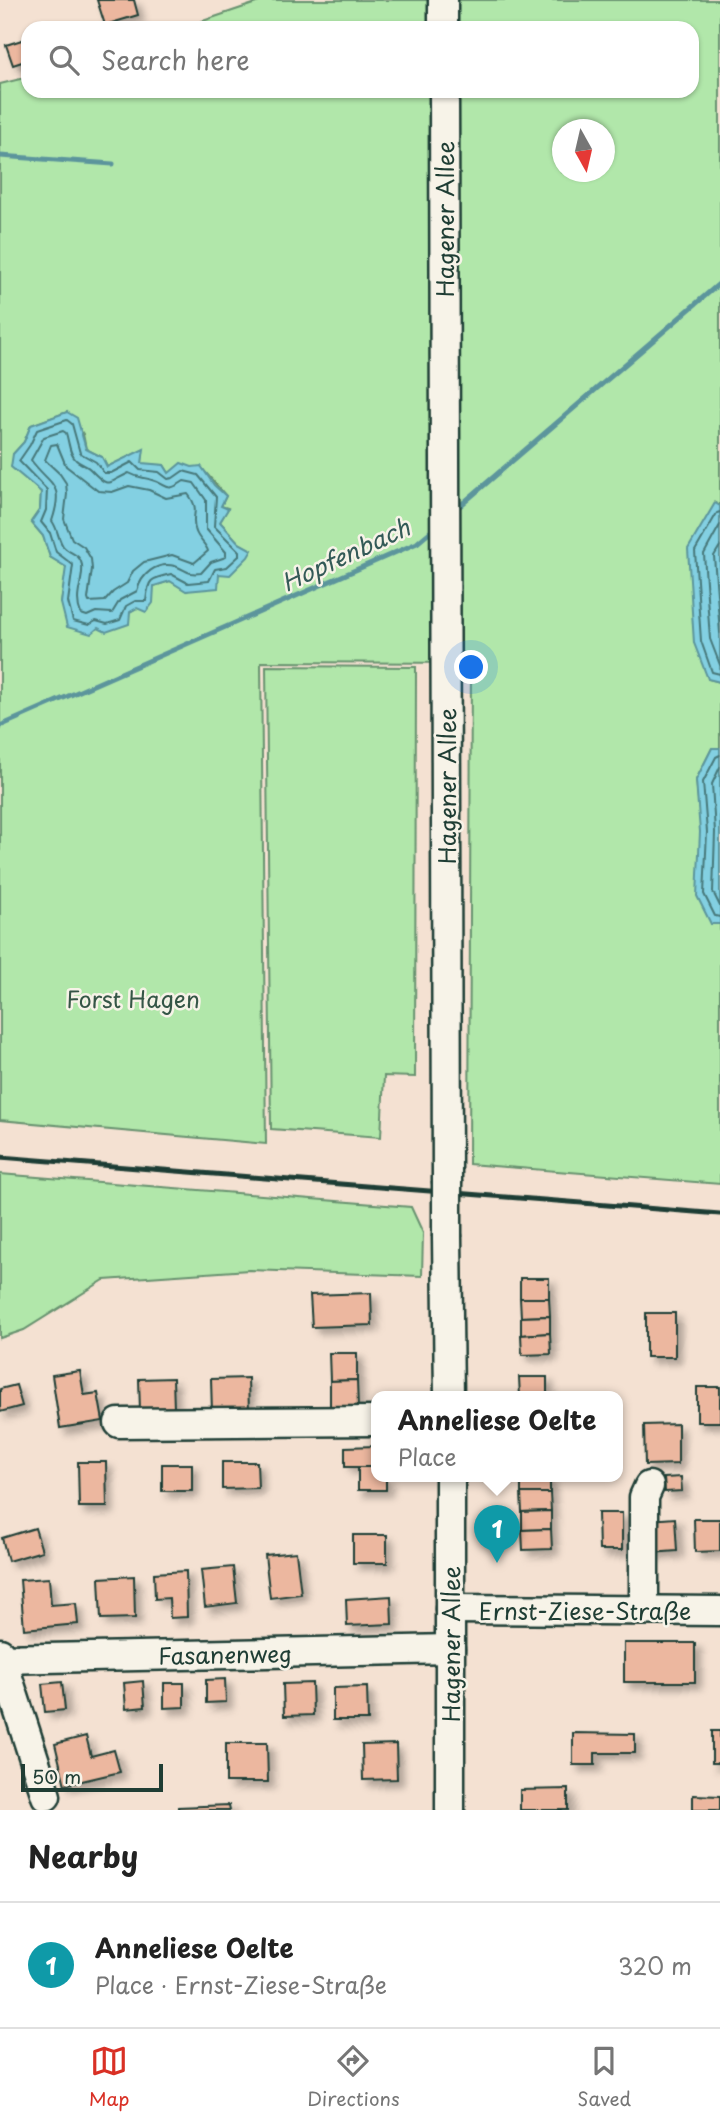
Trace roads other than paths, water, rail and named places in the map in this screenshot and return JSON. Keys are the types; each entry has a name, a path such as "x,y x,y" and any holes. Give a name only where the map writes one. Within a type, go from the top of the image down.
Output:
{"street":[{"path":"443,0 443,21"},
{"name":"Hagener Allee","path":"444,98 449,1391"},
{"path":"119,1423 371,1421"},
{"path":"151,1440 371,1435"},
{"name":"Hagener Allee","path":"450,1482 450,1810"},
{"path":"645,1609 644,1497 649,1486"},
{"name":"Ernst-Ziese-Straße","path":"450,1609 720,1611"},
{"name":"Fasanenweg","path":"0,1657 450,1649"},
{"path":"0,1657 46,1797"}],"water":[{"path":"67,412 77,418 86,449 102,457 107,467 144,449 142,463 164,465 169,473 181,463 192,467 201,466 214,485 226,496 221,506 228,509 220,522 239,543 252,550 248,557 230,575 219,574 218,588 186,591 170,581 154,586 153,603 146,612 137,608 130,612 129,624 106,632 98,628 91,634 67,627 61,603 66,567 50,557 43,536 31,522 40,509 41,492 11,467 13,454 24,442 31,425"},
{"path":"715,503 720,506 720,682 708,679 694,643 688,549"},
{"path":"712,748 720,748 720,924 711,924 697,896 700,832 696,780"}],"waterway":[{"path":"0,156 113,164"},
{"name":"Hopfenbach","path":"454,511 720,283"},
{"name":"Hopfenbach","path":"0,726 417,543 436,527"}],"railway":[{"path":"0,1157 720,1214"}],"place":[{"name":"Anneliese Oelte","path":"497,1563"}],"park label":[{"name":"Forst Hagen","path":"133,998"}]}
